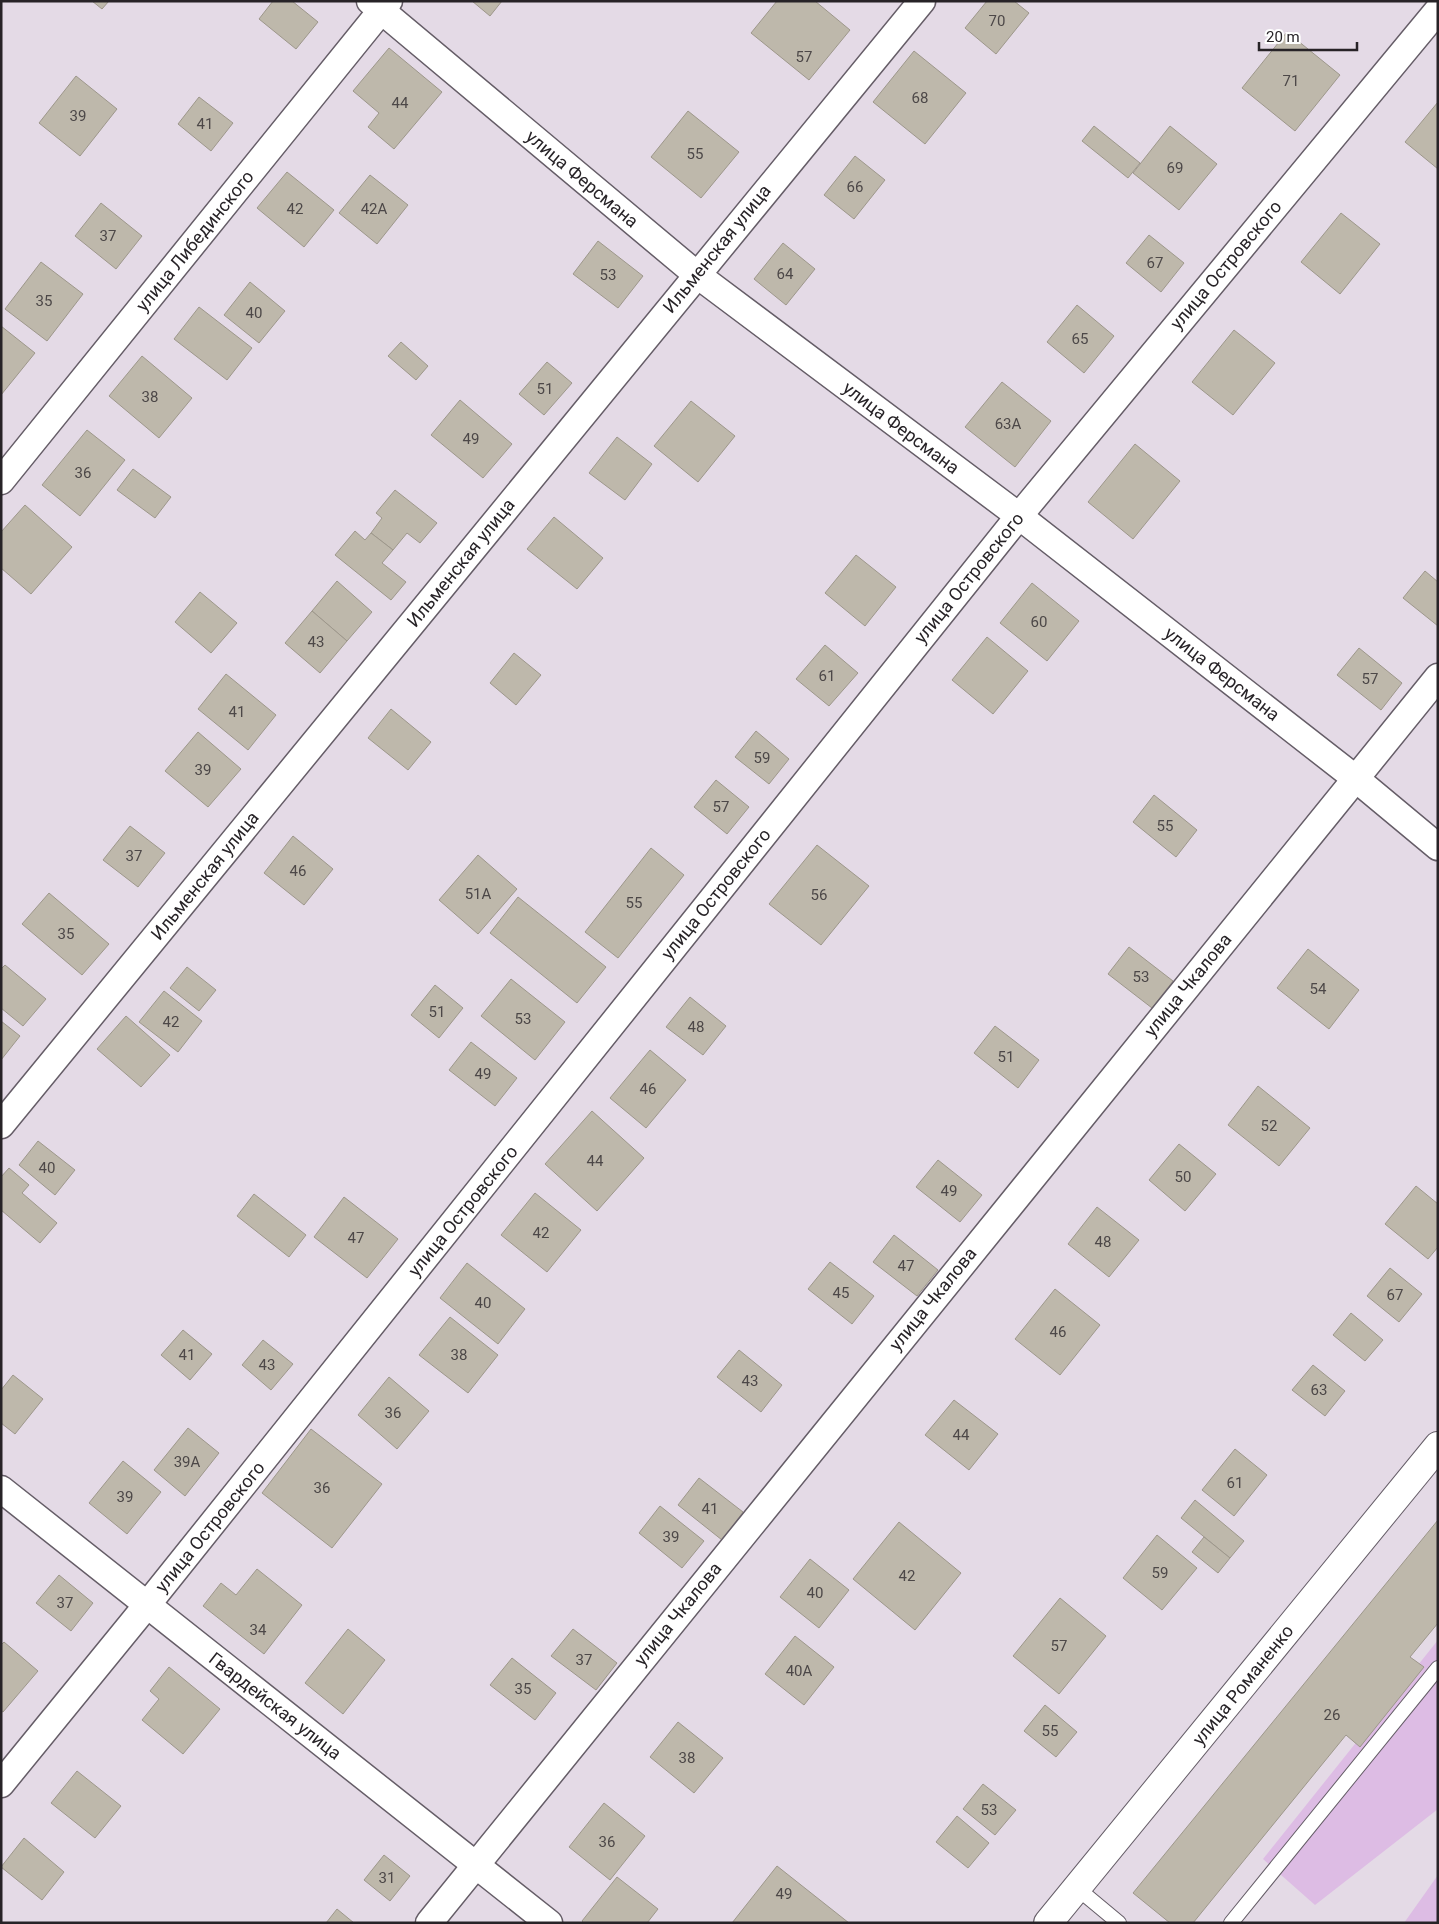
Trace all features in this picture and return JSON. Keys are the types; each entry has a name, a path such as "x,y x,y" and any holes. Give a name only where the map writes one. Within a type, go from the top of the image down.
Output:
{"main road":[{"name":"улица Романенко","path":"1048,1923 1438,1446"}],"street":[{"name":"Ильменская улица","path":"1,1125 696,274 922,1"},
{"name":"улица Ферсмана","path":"380,4 696,274 1019,516 1355,778 1438,848"},
{"name":"улица Либединского","path":"1,481 380,4"},
{"name":"улица Островского","path":"1,1784 147,1606 1019,516 1438,10"},
{"name":"улица Чкалова","path":"429,1923 1438,677"},
{"name":"Гвардейская улица","path":"1,1489 550,1923"}],"lane":[{"path":"1231,1923 1438,1668"},
{"path":"1077,1888 1119,1923"}],"shaded area":[{"path":"1438,1640 1438,1809 1315,1905 1263,1859"},
{"path":"1438,1875 1438,1923 1404,1923"}],"building":[{"path":"92,1 109,1 102,9"},
{"path":"273,1 292,1 318,22 296,49 259,19"},
{"path":"472,1 502,1 490,16"},
{"path":"777,1 815,1 850,30 809,80 751,33"},
{"path":"987,1 1014,1 1029,13 996,54 965,28"},
{"path":"1287,32 1340,75 1295,131 1242,88"},
{"path":"389,48 442,92 394,149 368,127 379,113 353,91"},
{"path":"914,51 966,93 925,144 873,102"},
{"path":"76,76 117,109 80,156 39,123"},
{"path":"199,97 233,123 211,151 178,124"},
{"path":"1438,102 1438,169 1405,142"},
{"path":"688,111 739,152 701,198 651,157"},
{"path":"1094,126 1140,163 1128,178 1082,141"},
{"path":"1170,126 1217,164 1179,210 1133,173"},
{"path":"855,156 885,180 854,219 824,195"},
{"path":"287,172 334,210 304,247 257,208"},
{"path":"370,175 408,205 377,244 339,213"},
{"path":"101,203 142,236 116,269 75,236"},
{"path":"1341,213 1380,244 1340,294 1301,262"},
{"path":"1149,235 1184,263 1161,292 1126,263"},
{"path":"598,241 643,276 618,308 573,274"},
{"path":"783,243 815,269 786,305 754,279"},
{"path":"41,262 83,294 47,341 5,309"},
{"path":"250,282 285,311 259,343 224,315"},
{"path":"1077,305 1114,336 1084,373 1047,342"},
{"path":"199,307 252,348 227,380 174,339"},
{"path":"1,326 35,353 1,395"},
{"path":"1234,330 1275,363 1233,415 1192,382"},
{"path":"401,342 428,366 416,380 388,356"},
{"path":"142,356 192,398 159,438 109,396"},
{"path":"547,362 572,383 544,415 519,394"},
{"path":"1002,382 1051,421 1015,467 965,427"},
{"path":"460,400 512,444 483,478 431,435"},
{"path":"691,401 735,436 698,482 654,446"},
{"path":"87,430 125,460 80,516 42,485"},
{"path":"617,437 652,464 625,500 589,473"},
{"path":"1135,444 1180,481 1133,539 1088,502"},
{"path":"133,469 171,497 155,518 117,490"},
{"path":"395,490 437,523 420,543 407,533 393,550 371,533 382,518 376,513"},
{"path":"25,505 72,547 31,594 1,568 1,532"},
{"path":"554,517 603,558 577,589 527,549"},
{"path":"355,531 365,540 371,533 393,550 382,563 406,582 391,600 335,555"},
{"path":"856,555 896,587 865,626 825,593"},
{"path":"1425,571 1438,582 1438,626 1403,598"},
{"path":"337,581 372,612 347,641 312,611"},
{"path":"1032,583 1079,621 1047,661 1000,623"},
{"path":"200,592 237,623 211,653 175,622"},
{"path":"312,611 347,641 320,673 285,643"},
{"path":"987,637 1028,671 993,714 952,680"},
{"path":"825,645 858,673 829,706 796,679"},
{"path":"1359,648 1402,683 1381,710 1337,675"},
{"path":"514,653 541,675 516,705 490,683"},
{"path":"226,674 276,715 248,750 198,709"},
{"path":"391,709 431,742 408,770 368,738"},
{"path":"756,731 789,759 769,784 735,757"},
{"path":"198,732 241,769 208,807 165,771"},
{"path":"716,780 749,807 727,834 694,807"},
{"path":"1154,795 1197,830 1176,857 1133,822"},
{"path":"130,826 165,853 138,887 103,860"},
{"path":"293,836 333,869 304,905 264,873"},
{"path":"817,845 869,886 821,945 769,904"},
{"path":"651,848 684,875 618,958 585,932"},
{"path":"478,855 517,889 478,934 439,900"},
{"path":"49,893 109,944 82,975 22,924"},
{"path":"518,897 606,967 577,1003 490,933"},
{"path":"1129,947 1173,981 1152,1008 1108,974"},
{"path":"1308,949 1359,990 1329,1029 1277,988"},
{"path":"5,965 46,999 23,1026 1,1008 1,969"},
{"path":"187,967 216,990 199,1011 170,988"},
{"path":"511,979 565,1022 535,1060 481,1016"},
{"path":"435,985 463,1008 439,1038 411,1015"},
{"path":"164,991 202,1021 178,1052 139,1022"},
{"path":"690,997 726,1026 703,1055 666,1027"},
{"path":"126,1016 170,1055 141,1087 97,1049"},
{"path":"1,1021 20,1036 1,1060"},
{"path":"995,1026 1039,1060 1018,1088 974,1053"},
{"path":"471,1042 517,1078 495,1106 449,1070"},
{"path":"650,1050 686,1080 646,1128 610,1098"},
{"path":"1258,1086 1310,1128 1279,1166 1228,1125"},
{"path":"592,1111 644,1158 597,1211 545,1164"},
{"path":"38,1141 75,1170 55,1195 19,1165"},
{"path":"1179,1144 1216,1174 1185,1211 1149,1180"},
{"path":"938,1160 982,1195 960,1222 916,1187"},
{"path":"9,1168 29,1185 22,1193 57,1223 40,1243 1,1210 1,1177"},
{"path":"1416,1186 1438,1204 1438,1247 1428,1259 1385,1224"},
{"path":"535,1193 581,1230 547,1272 501,1235"},
{"path":"254,1194 306,1235 289,1257 237,1216"},
{"path":"344,1197 398,1239 367,1278 314,1237"},
{"path":"1097,1207 1139,1240 1109,1277 1068,1244"},
{"path":"894,1235 938,1270 917,1296 873,1262"},
{"path":"830,1262 874,1296 852,1324 808,1289"},
{"path":"467,1263 525,1309 498,1344 440,1298"},
{"path":"1390,1268 1422,1294 1399,1322 1367,1296"},
{"path":"1055,1289 1100,1325 1060,1375 1015,1339"},
{"path":"1351,1313 1383,1340 1365,1361 1333,1335"},
{"path":"450,1317 498,1355 468,1393 419,1355"},
{"path":"183,1330 212,1354 190,1380 161,1355"},
{"path":"263,1340 293,1364 271,1390 242,1365"},
{"path":"739,1350 782,1385 761,1412 717,1377"},
{"path":"1313,1365 1345,1391 1325,1416 1292,1390"},
{"path":"13,1375 43,1399 15,1434 1,1423 1,1390"},
{"path":"389,1377 429,1411 397,1449 358,1415"},
{"path":"954,1400 998,1434 969,1470 925,1435"},
{"path":"188,1428 219,1453 185,1496 154,1470"},
{"path":"311,1429 382,1484 332,1548 262,1493"},
{"path":"1235,1449 1267,1475 1234,1516 1202,1490"},
{"path":"123,1461 161,1492 127,1534 89,1503"},
{"path":"699,1478 743,1512 722,1540 678,1505"},
{"path":"1195,1500 1244,1541 1230,1558 1181,1518"},
{"path":"660,1506 704,1541 682,1568 639,1533"},
{"path":"1438,1520 1438,1623 1410,1657 1424,1667 1360,1747 1346,1735 1193,1923 1170,1923 1133,1893"},
{"path":"899,1522 961,1573 915,1630 853,1579"},
{"path":"1157,1535 1197,1568 1162,1610 1123,1578"},
{"path":"1204,1537 1230,1558 1218,1573 1192,1552"},
{"path":"810,1559 849,1590 819,1628 780,1597"},
{"path":"257,1569 302,1605 264,1654 203,1606 221,1583 236,1595"},
{"path":"59,1575 93,1603 71,1631 36,1603"},
{"path":"1060,1598 1106,1636 1059,1694 1013,1656"},
{"path":"348,1629 385,1660 343,1714 305,1683"},
{"path":"573,1629 617,1663 596,1690 551,1656"},
{"path":"795,1636 834,1667 804,1705 765,1674"},
{"path":"4,1642 38,1671 3,1712 1,1711 1,1645"},
{"path":"512,1658 556,1693 535,1720 490,1685"},
{"path":"169,1667 220,1709 183,1754 142,1720 159,1699 150,1691"},
{"path":"1045,1705 1077,1732 1056,1757 1024,1731"},
{"path":"678,1722 723,1758 694,1793 650,1757"},
{"path":"77,1771 121,1806 95,1838 51,1803"},
{"path":"983,1784 1016,1810 995,1835 963,1809"},
{"path":"604,1803 645,1836 610,1880 569,1847"},
{"path":"957,1816 989,1843 968,1868 936,1842"},
{"path":"24,1838 64,1872 42,1900 1,1867"},
{"path":"384,1855 410,1876 390,1901 364,1880"},
{"path":"777,1866 849,1923 732,1923"},
{"path":"617,1877 658,1909 647,1923 584,1923 582,1921"},
{"path":"337,1909 354,1923 326,1923"}]}
